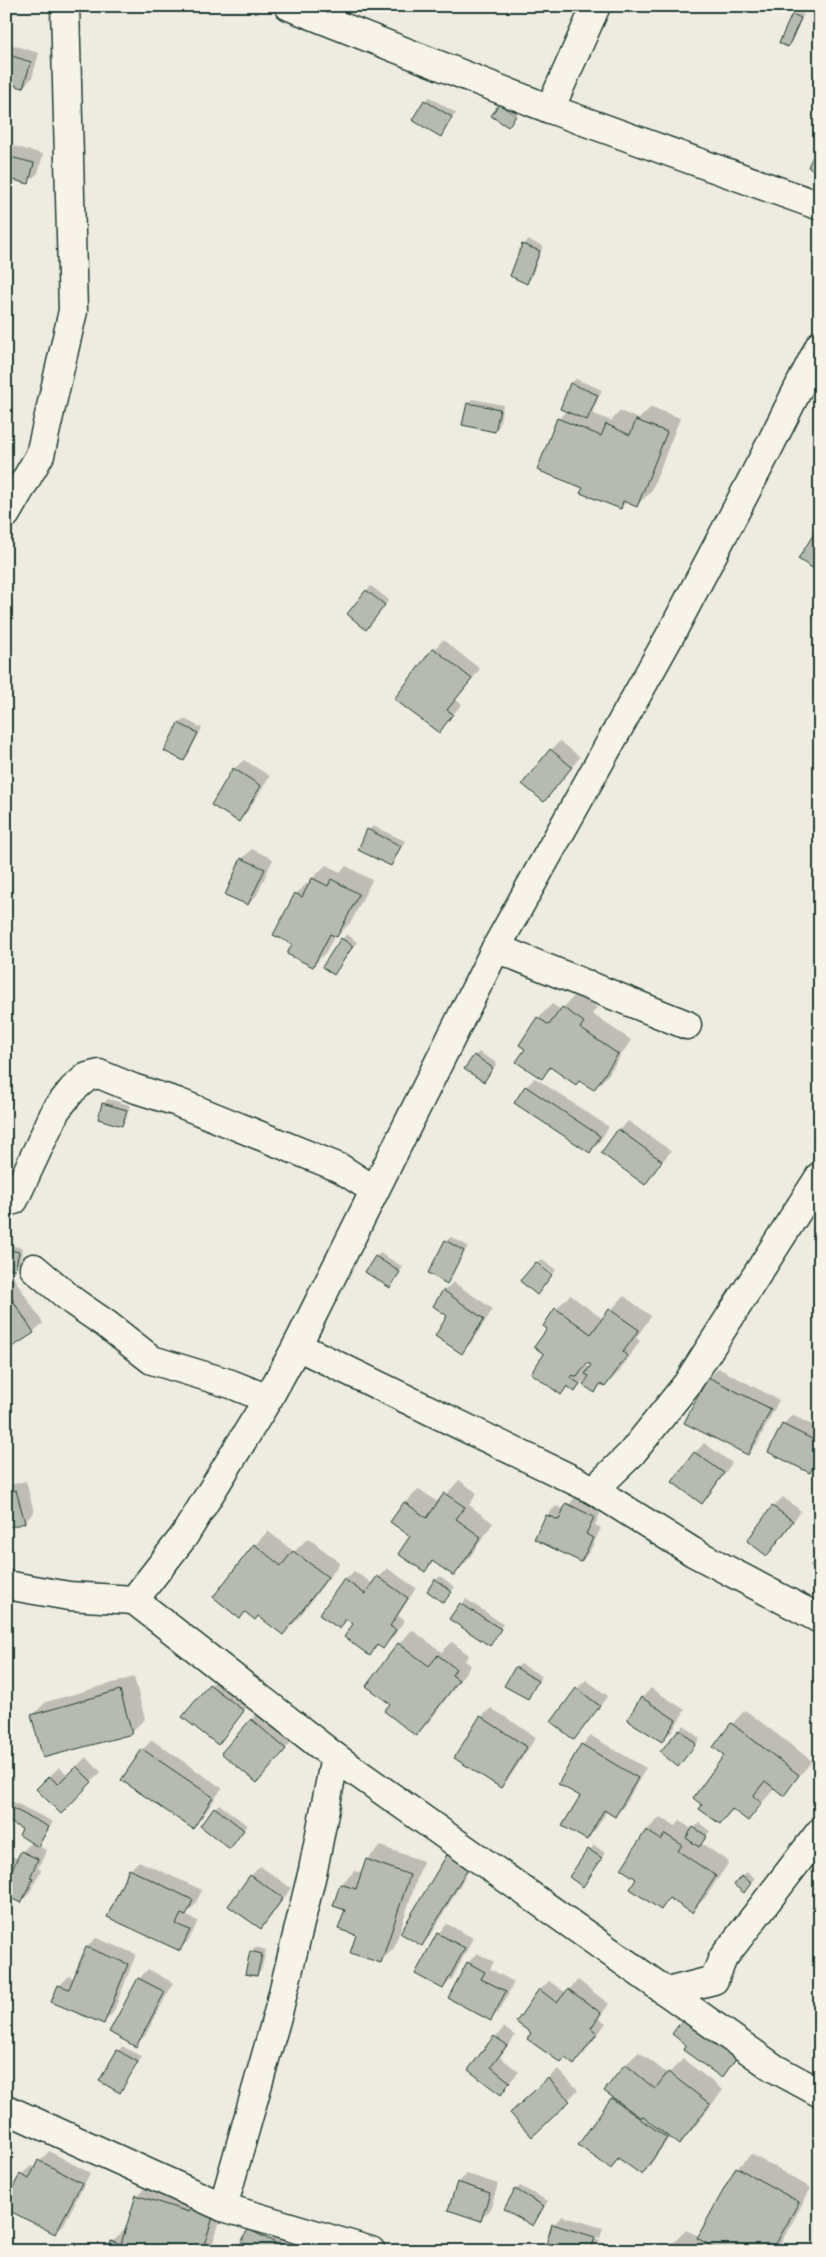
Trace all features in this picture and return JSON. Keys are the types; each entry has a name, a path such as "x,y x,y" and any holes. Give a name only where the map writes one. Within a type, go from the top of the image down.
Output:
{"street":[{"path":"6,514 40,455 73,311 65,6"},
{"path":"289,6 550,109 820,206"},
{"path":"550,109 596,6"},
{"path":"134,1600 184,1536 268,1399 297,1346 496,948 672,632 765,455 820,345"},
{"path":"496,948 687,1025"},
{"path":"14,1200 56,1110 73,1089 87,1077 99,1074 133,1088 177,1102 340,1168 374,1190"},
{"path":"594,1490 631,1454 687,1384 820,1176"},
{"path":"34,1268 74,1302 152,1360 231,1384 268,1399"},
{"path":"297,1346 594,1490 693,1552 820,1619"},
{"path":"6,1585 69,1596 134,1600 335,1758 774,2068 820,2093"},
{"path":"223,2207 278,2013 314,1870 335,1758"},
{"path":"667,1992 714,1980 723,1958 820,1832"},
{"path":"6,2109 223,2207 371,2251"}],"building":[{"path":"792,14 801,18 788,47 779,43"},
{"path":"6,54 31,62 23,88 6,83"},
{"path":"424,100 452,117 441,137 412,120"},
{"path":"499,104 516,116 508,127 491,116"},
{"path":"820,140 820,173 808,167"},
{"path":"6,156 34,163 29,184 6,178"},
{"path":"522,244 540,251 527,284 510,276"},
{"path":"570,383 598,395 587,420 560,409"},
{"path":"467,403 500,409 495,432 462,425"},
{"path":"557,418 601,436 606,424 630,435 636,420 667,432 637,507 623,501 621,509 580,493 583,488 537,470"},
{"path":"820,524 820,573 798,559"},
{"path":"366,590 385,605 366,630 347,614"},
{"path":"433,648 472,679 447,710 453,714 439,733 394,699"},
{"path":"178,723 198,733 184,761 164,751"},
{"path":"550,749 572,767 544,802 522,784"},
{"path":"233,768 261,786 239,822 211,805"},
{"path":"367,829 401,846 391,866 358,850"},
{"path":"241,858 265,869 248,905 225,895"},
{"path":"312,878 328,886 331,879 359,894 337,937 330,934 313,967 287,954 292,944 273,935 295,893 302,897"},
{"path":"341,938 353,946 334,975 322,967"},
{"path":"562,1007 584,1022 580,1028 618,1054 594,1090 579,1081 576,1085 550,1067 542,1079 516,1062 525,1049 519,1045 537,1017 549,1025"},
{"path":"474,1055 493,1068 484,1082 464,1069"},
{"path":"525,1086 600,1136 590,1153 514,1103"},
{"path":"102,1103 127,1110 122,1126 98,1119"},
{"path":"618,1129 662,1161 645,1185 601,1153"},
{"path":"445,1240 464,1251 447,1284 428,1273"},
{"path":"6,1249 19,1252 15,1270 6,1267"},
{"path":"375,1256 400,1272 390,1288 365,1272"},
{"path":"536,1262 552,1275 537,1295 520,1281"},
{"path":"6,1290 34,1333 6,1351"},
{"path":"443,1290 484,1319 462,1354 435,1336 447,1316 433,1306"},
{"path":"555,1308 591,1334 609,1309 639,1330 623,1352 627,1356 605,1387 600,1384 595,1393 583,1385 589,1376 585,1374 591,1365 587,1363 577,1377 573,1375 571,1378 580,1384 575,1392 567,1386 561,1395 531,1373 544,1354 534,1347 547,1329 543,1326"},
{"path":"708,1377 771,1409 748,1455 684,1423"},
{"path":"782,1424 820,1443 820,1451 810,1473 768,1452"},
{"path":"694,1452 724,1473 702,1504 672,1482"},
{"path":"16,1490 25,1523 6,1528 6,1493"},
{"path":"444,1493 465,1507 456,1519 481,1537 454,1576 432,1561 425,1572 398,1554 410,1536 390,1522 404,1502 427,1518"},
{"path":"566,1503 594,1517 586,1534 593,1538 581,1562 534,1539 546,1515 559,1520"},
{"path":"772,1506 793,1521 767,1556 747,1541"},
{"path":"254,1544 281,1566 293,1551 328,1577 283,1635 258,1616 255,1620 245,1612 240,1619 213,1597"},
{"path":"820,1550 820,1571 811,1566"},
{"path":"377,1576 408,1598 390,1626 396,1630 383,1649 377,1645 370,1656 344,1637 353,1624 346,1619 340,1629 319,1615 344,1579 365,1594"},
{"path":"435,1579 452,1592 443,1603 427,1591"},
{"path":"460,1603 501,1629 490,1646 449,1619"},
{"path":"398,1643 429,1666 438,1655 456,1669 452,1675 459,1680 416,1736 384,1711 390,1704 366,1686"},
{"path":"515,1667 538,1681 528,1699 504,1686"},
{"path":"209,1684 244,1711 218,1745 182,1717"},
{"path":"576,1688 600,1706 574,1740 551,1722"},
{"path":"120,1690 132,1734 43,1758 31,1715"},
{"path":"641,1697 676,1720 662,1742 627,1720"},
{"path":"480,1716 527,1747 501,1788 454,1758"},
{"path":"251,1719 286,1749 257,1783 221,1753"},
{"path":"731,1723 799,1775 784,1796 765,1781 753,1796 762,1803 748,1821 732,1809 720,1824 699,1809 702,1805 693,1798 724,1755 713,1747"},
{"path":"679,1729 696,1744 678,1767 660,1752"},
{"path":"581,1744 638,1778 615,1817 604,1810 587,1840 562,1826 580,1796 558,1784"},
{"path":"142,1749 213,1797 193,1829 121,1780"},
{"path":"76,1766 92,1782 61,1814 36,1789 49,1776 58,1784"},
{"path":"6,1805 49,1827 38,1847 19,1835 22,1829 6,1820"},
{"path":"214,1807 244,1830 230,1849 200,1826"},
{"path":"693,1827 707,1836 699,1847 686,1838"},
{"path":"646,1830 661,1840 665,1834 682,1845 678,1851 716,1876 692,1913 669,1898 661,1910 630,1889 636,1879 621,1869"},
{"path":"451,1848 472,1861 422,1946 400,1933"},
{"path":"588,1849 602,1858 583,1887 569,1877"},
{"path":"21,1851 38,1859 30,1878 33,1879 21,1903 6,1896 6,1866 12,1869"},
{"path":"366,1859 410,1875 381,1963 350,1953 356,1935 338,1929 345,1910 333,1906 340,1884 356,1889"},
{"path":"129,1869 193,1900 186,1916 181,1914 176,1924 190,1930 180,1951 107,1917"},
{"path":"250,1875 283,1898 261,1929 228,1906"},
{"path":"741,1876 751,1883 744,1893 734,1885"},
{"path":"437,1933 465,1948 443,1989 415,1974"},
{"path":"86,1947 128,1964 104,2024 51,2002 58,1985 69,1989"},
{"path":"250,1951 262,1954 257,1976 245,1974"},
{"path":"467,1962 485,1972 481,1979 506,1991 491,2021 448,1998"},
{"path":"138,1978 165,1992 136,2047 109,2032"},
{"path":"539,1989 557,2003 568,1989 601,2013 591,2028 597,2033 574,2065 565,2058 561,2063 527,2039 531,2033 516,2022"},
{"path":"686,2015 739,2054 722,2078 683,2050 687,2046 672,2034"},
{"path":"494,2036 507,2045 491,2067 510,2082 501,2095 468,2070"},
{"path":"117,2050 138,2062 120,2093 99,2081"},
{"path":"625,2064 655,2089 668,2072 710,2104 679,2145 642,2116 641,2118 604,2091"},
{"path":"548,2078 570,2101 532,2137 510,2113"},
{"path":"611,2098 667,2138 642,2175 618,2158 611,2169 578,2145"},
{"path":"38,2160 82,2183 55,2234 6,2209 6,2201 20,2174 29,2179"},
{"path":"736,2167 799,2202 772,2251 720,2251 697,2238"},
{"path":"457,2182 490,2193 481,2221 448,2210"},
{"path":"515,2189 544,2206 533,2226 504,2209"},
{"path":"136,2195 189,2212 192,2203 215,2211 202,2251 108,2251 111,2240 121,2244"},
{"path":"552,2224 595,2237 591,2251 555,2251 545,2248"},
{"path":"248,2229 292,2251 237,2251"},
{"path":"671,2243 689,2251 668,2251"}]}
